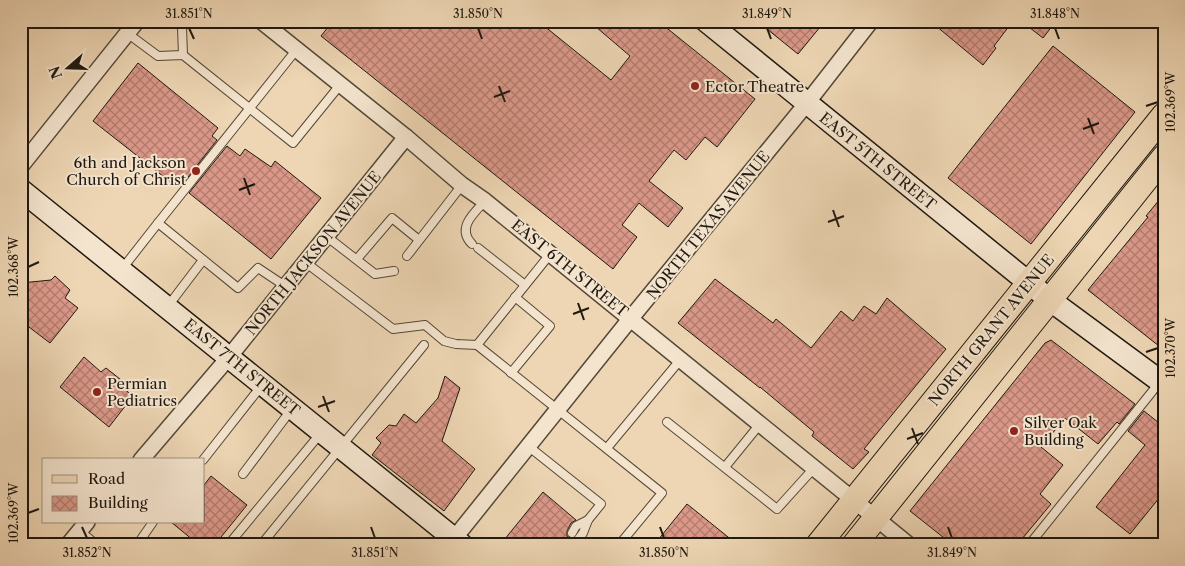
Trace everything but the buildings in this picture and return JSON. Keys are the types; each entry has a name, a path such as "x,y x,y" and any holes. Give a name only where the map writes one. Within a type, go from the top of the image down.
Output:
{"main road":[{"name":"NORTH GRANT AVENUE","path":"818,545 1164,114"},
{"name":"NORTH GRANT AVENUE","path":"854,545 1164,157"}],"street":[{"path":"21,166 137,21"},
{"name":"EAST 6TH STREET","path":"261,21 406,137 462,185 485,201 631,318 909,545"},
{"name":"EAST 5TH STREET","path":"706,21 1028,283 1163,381"},
{"name":"NORTH TEXAS AVENUE","path":"456,543 528,446 807,103 871,21"},
{"name":"NORTH JACKSON AVENUE","path":"143,458 229,357 406,137"},
{"name":"EAST 7TH STREET","path":"21,190 341,447 456,543"},
{"path":"68,545 84,527"}],"lane":[{"path":"176,21 182,27 183,56"},
{"path":"127,33 158,56 183,56 293,143 340,85"},
{"path":"121,270 297,50"},
{"path":"407,256 462,185"},
{"path":"485,201 466,223 464,230 469,241 525,285"},
{"path":"357,259 392,218 419,240"},
{"path":"158,224 238,288 258,268 285,286"},
{"path":"326,236 376,274 394,271"},
{"path":"477,345 551,254"},
{"path":"167,307 203,260"},
{"path":"305,262 393,329 425,325 444,341 456,344 477,345 662,493 619,545"},
{"path":"511,373 550,326 516,297"},
{"path":"261,545 424,345"},
{"path":"607,448 681,359"},
{"path":"1029,545 1163,381"},
{"path":"205,458 262,384"},
{"path":"243,474 292,408"},
{"path":"667,422 777,509 814,468"},
{"path":"725,467 760,424"},
{"path":"229,544 322,432"},
{"path":"528,446 602,504 588,520 583,533 574,545"},
{"path":"572,533 576,526 588,520"},
{"path":"137,545 152,524"},
{"path":"84,527 97,545"}],"place":[{"name":"Ector Theatre","path":"695,86"},
{"name":"6th and Jackson Church of Christ","path":"196,171"},
{"name":"Permian Pediatrics","path":"97,392"},
{"name":"Silver Oak Building","path":"1014,431"}]}
